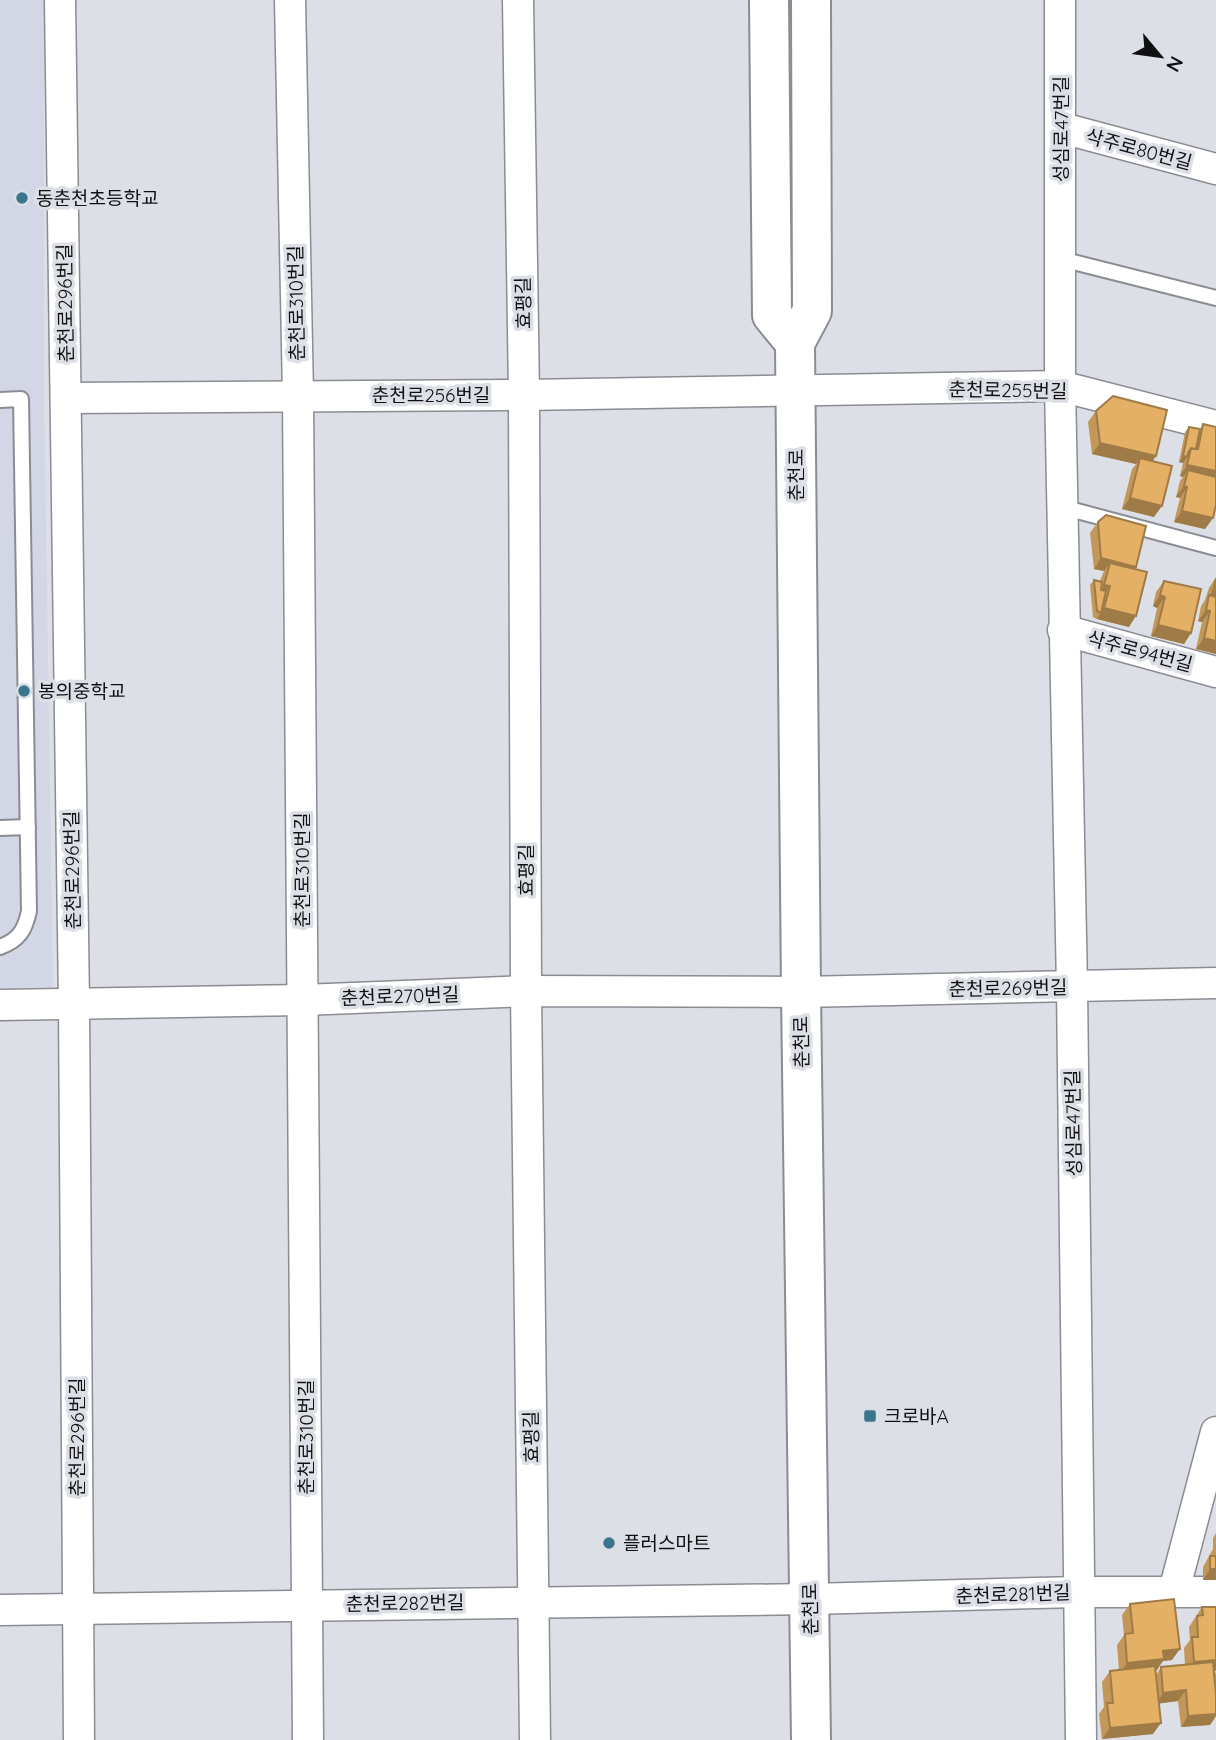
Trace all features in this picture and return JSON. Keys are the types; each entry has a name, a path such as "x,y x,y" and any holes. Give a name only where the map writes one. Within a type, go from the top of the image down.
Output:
{"street":[{"name":"춘천로296번길","path":"60,0 74,1004 79,1740"},
{"name":"춘천로310번길","path":"290,0 298,396 308,1740"},
{"name":"효평길","path":"518,0 524,396 526,991 535,1740"},
{"path":"769,0 772,315 795,343"},
{"name":"춘천로","path":"811,0 812,311 795,343 811,1740"},
{"name":"성심로47번길","path":"1060,0 1060,386 1072,987 1081,1740"},
{"name":"삭주로80번길","path":"1062,128 1216,169"},
{"name":"춘천로255번길","path":"796,392 1060,386 1216,426"},
{"name":"춘천로256번길","path":"67,398 796,392"},
{"name":"삭주로94번길","path":"1063,630 1216,672"},
{"name":"춘천로269번길","path":"801,992 1216,983"},
{"name":"춘천로270번길","path":"0,1005 303,1000 526,991 801,992"},
{"path":"1174,1591 1216,1432"},
{"name":"춘천로281번길","path":"810,1599 1078,1592 1216,1592"},
{"name":"춘천로282번길","path":"0,1609 810,1599"}],"lane":[{"path":"1061,259 1216,298"},
{"path":"0,400 21,400 29,827 29,911 25,927 15,941 0,947"},
{"path":"1062,507 1216,548"},
{"path":"0,828 29,827"}],"shaded area":[{"name":"봉의중학교","path":"0,0 44,0 44,395 53,987 0,988"}],"building":[{"path":"1113,396 1167,410 1156,456 1100,443 1096,411"},
{"path":"1203,424 1216,427 1216,471 1187,465 1191,448 1198,449"},
{"path":"1189,427 1200,429 1196,449 1191,448 1187,457 1183,456"},
{"path":"1140,458 1172,466 1162,506 1130,498"},
{"path":"1188,470 1216,477 1213,518 1182,511"},
{"path":"1106,515 1146,526 1136,567 1101,558 1098,522"},
{"path":"1110,563 1147,572 1136,616 1104,608 1110,586 1104,585"},
{"path":"1094,580 1102,582 1101,590 1106,591 1101,613 1097,611"},
{"path":"1164,581 1201,589 1191,633 1158,625 1165,597 1160,595"},
{"path":"1209,595 1216,597 1216,641 1204,638 1210,611 1206,610"},
{"path":"1210,1556 1216,1556 1216,1569 1210,1569"},
{"path":"1174,1599 1180,1649 1163,1651 1164,1659 1127,1663 1125,1634 1133,1633 1130,1604"},
{"path":"1202,1607 1216,1607 1216,1660 1194,1662 1192,1637 1198,1637 1197,1616 1203,1615"},
{"path":"1213,1662 1216,1714 1188,1716 1186,1690 1163,1693 1161,1667"},
{"path":"1155,1666 1161,1723 1110,1728 1107,1703 1113,1703 1110,1671"}],"place":[{"name":"동춘천초등학교","path":"22,198"},
{"name":"봉의중학교","path":"24,691"},
{"name":"크로바A","path":"870,1416"},
{"name":"플러스마트","path":"609,1543"}]}
